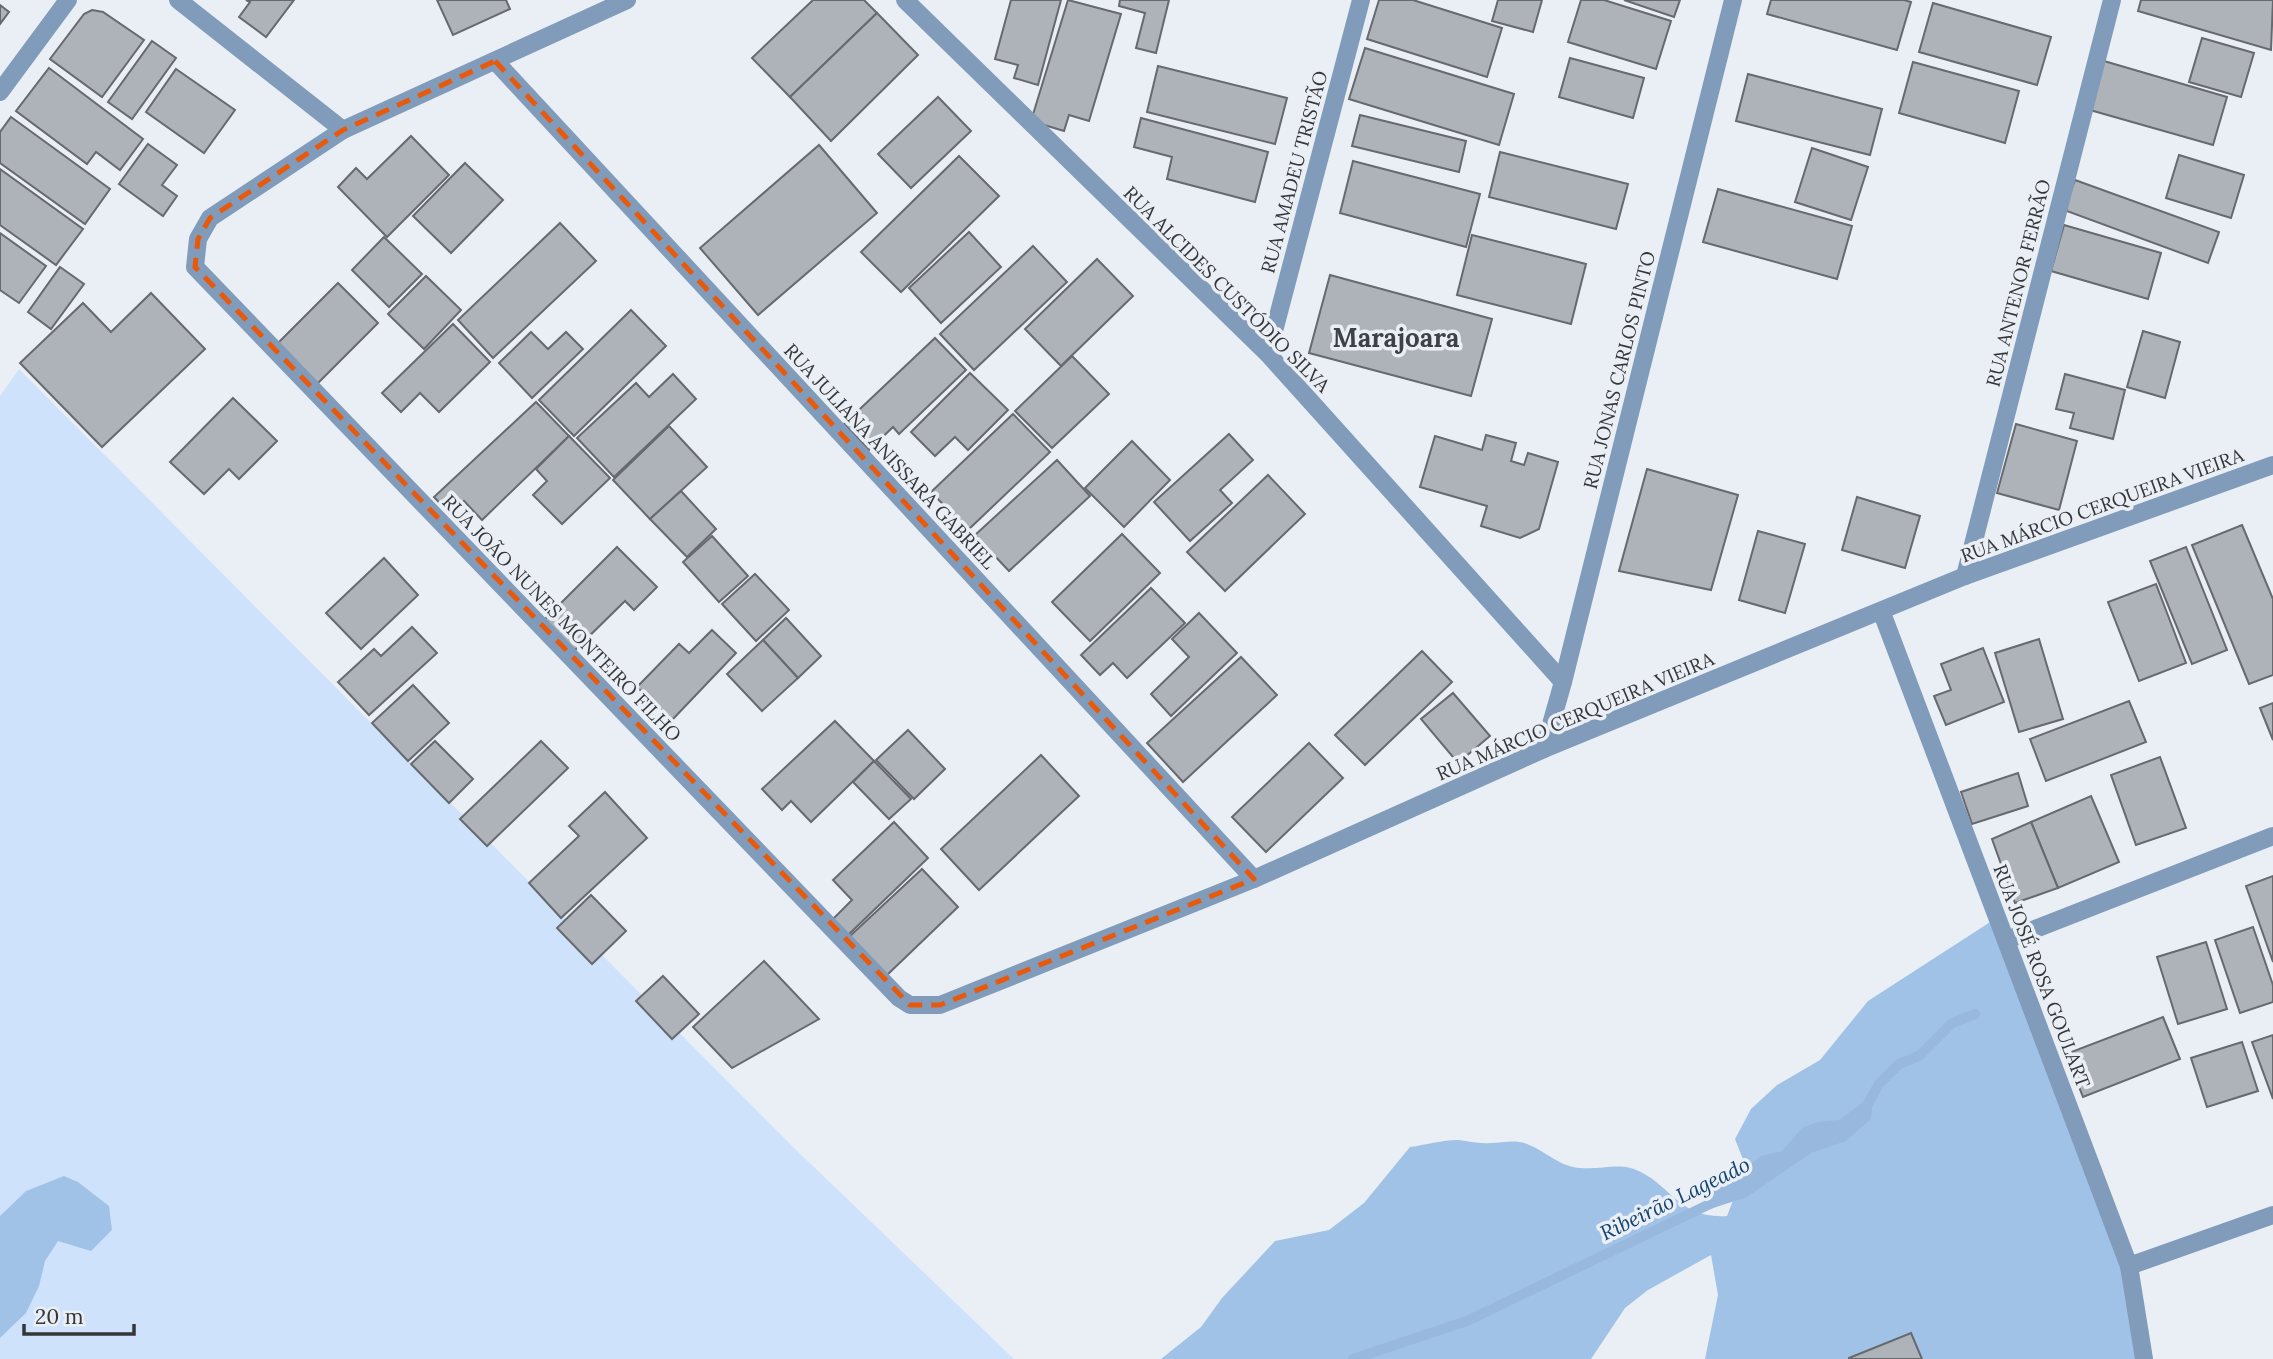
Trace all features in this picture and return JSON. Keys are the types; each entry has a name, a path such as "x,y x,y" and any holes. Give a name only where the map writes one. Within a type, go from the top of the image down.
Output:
{"street":[{"path":"0,92 68,0"},
{"path":"178,0 344,130 627,0"},
{"name":"RUA ALCIDES CUSTÓDIO SILVA","path":"905,0 1268,354 1563,682"},
{"name":"RUA AMADEU TRISTÃO","path":"1268,354 1362,0"},
{"name":"RUA JONAS CARLOS PINTO","path":"1544,748 1563,682 1733,0"},
{"name":"RUA ANTENOR FERRÃO","path":"1965,576 2112,0"},
{"name":"RUA JULIANA ANISSARA GABRIEL","path":"495,61 1254,879"},
{"name":"RUA JOÃO NUNES MONTEIRO FILHO","path":"344,130 210,218 198,239 195,267 899,998"},
{"name":"RUA MÁRCIO CERQUEIRA VIEIRA","path":"899,998 910,1005 940,1005 1254,879 1544,748 1965,576 2273,465"},
{"name":"RUA JOSÉ ROSA GOULART","path":"1882,612 2129,1266 2144,1359"},
{"path":"2007,940 2273,835"},
{"path":"2129,1266 2273,1216"}],"highlighted area":[{"path":"495,61 1254,879 940,1005 910,1005 195,267 198,239 210,218 343,130"}],"shaded area":[{"path":"19,369 790,1144 1014,1359 0,1359 0,396"},
{"path":"1998,917 2129,1266 2140,1359 1705,1359 1718,1295 1711,1255 1648,1290 1625,1308 1591,1359 1161,1359 1201,1327 1222,1298 1275,1241 1329,1230 1364,1203 1410,1147 1452,1140 1482,1143 1513,1141 1534,1147 1573,1167 1634,1169 1647,1175 1685,1206 1697,1212 1727,1216 1746,1167 1735,1139 1751,1109 1777,1085 1820,1060 1868,1001"},
{"path":"1873,1095 1871,1119 1846,1141 1811,1153 1747,1197 1704,1211 1704,1195 1709,1187 1735,1177 1761,1156 1782,1151 1802,1128 1817,1122 1839,1120"},
{"path":"64,1176 78,1182 109,1206 112,1230 91,1251 58,1241 45,1261 39,1286 26,1313 0,1338 0,1216 26,1191"}],"building":[{"path":"246,0 294,0 266,37 239,17 250,2"},
{"path":"437,0 506,0 510,9 453,35"},
{"path":"813,0 864,0 877,13 790,97 752,58"},
{"path":"1011,0 1061,0 1038,85 1014,78 1018,65 995,59"},
{"path":"1068,0 1121,14 1089,121 1069,115 1064,131 1031,121"},
{"path":"1120,0 1169,0 1156,53 1136,48 1145,13 1119,6"},
{"path":"1379,0 1413,0 1502,28 1487,77 1367,39"},
{"path":"1498,0 1542,0 1533,32 1492,21"},
{"path":"1581,0 1604,0 1671,21 1656,69 1568,42"},
{"path":"1624,0 1680,0 1674,17"},
{"path":"1771,0 1911,2 1897,50 1767,14"},
{"path":"2141,0 2273,0 2271,50 2138,11"},
{"path":"1933,3 2051,37 2037,85 1919,52"},
{"path":"0,5 9,12 0,24"},
{"path":"92,10 103,12 144,40 102,97 50,59 84,14"},
{"path":"877,13 918,55 831,141 790,97"},
{"path":"2202,38 2254,53 2241,97 2189,82"},
{"path":"152,41 176,58 132,119 108,102"},
{"path":"1365,48 1514,94 1499,145 1349,99"},
{"path":"1570,58 1644,78 1633,118 1559,97"},
{"path":"2104,61 2227,97 2213,145 2090,110"},
{"path":"1913,62 2019,91 2005,143 1899,113"},
{"path":"1158,66 1287,98 1275,144 1147,112"},
{"path":"49,68 143,139 120,170 96,152 87,164 16,111"},
{"path":"176,69 235,110 204,153 146,112"},
{"path":"1748,74 1882,109 1870,155 1736,121"},
{"path":"938,97 971,131 911,188 878,154"},
{"path":"1360,115 1466,141 1459,172 1352,146"},
{"path":"11,117 110,189 85,224 0,163 0,132"},
{"path":"1141,118 1268,152 1255,202 1167,179 1172,157 1134,147"},
{"path":"411,136 449,175 387,237 338,187 356,168 367,179"},
{"path":"148,144 177,165 162,185 177,196 163,216 119,184"},
{"path":"819,145 877,213 758,315 700,248"},
{"path":"1812,148 1868,167 1851,220 1795,202"},
{"path":"1500,152 1628,184 1616,229 1489,197"},
{"path":"2179,155 2244,175 2231,218 2166,198"},
{"path":"959,156 999,196 901,292 861,252"},
{"path":"1353,161 1480,194 1466,247 1340,213"},
{"path":"465,163 503,200 451,253 413,216"},
{"path":"0,169 83,229 56,265 0,225"},
{"path":"2075,180 2219,232 2208,263 2064,210"},
{"path":"1718,189 1852,226 1837,279 1703,242"},
{"path":"560,223 596,261 493,358 458,320"},
{"path":"2064,225 2161,253 2148,299 2051,271"},
{"path":"969,232 1001,267 941,323 909,288"},
{"path":"0,233 46,266 19,303 0,290"},
{"path":"1472,235 1586,264 1571,324 1457,295"},
{"path":"384,237 422,274 389,307 352,270"},
{"path":"1033,246 1067,282 974,370 940,334"},
{"path":"1097,259 1133,296 1061,366 1025,329"},
{"path":"60,267 84,284 51,329 28,312"},
{"path":"1330,275 1492,319 1471,396 1309,353"},
{"path":"426,276 461,310 424,349 388,314"},
{"path":"338,283 378,323 315,386 275,346"},
{"path":"151,293 205,349 102,447 20,363 83,303 111,332"},
{"path":"631,310 666,346 574,436 539,400"},
{"path":"453,324 490,362 439,412 420,393 401,412 382,393"},
{"path":"2143,331 2180,342 2165,398 2127,387"},
{"path":"531,332 548,349 566,332 583,349 532,398 499,363"},
{"path":"935,338 966,370 899,434 893,427 869,450 844,424"},
{"path":"1072,356 1109,394 1052,448 1015,411"},
{"path":"970,373 1008,410 968,450 955,437 935,456 911,432"},
{"path":"673,374 696,399 614,477 577,438 636,383 649,397"},
{"path":"2065,374 2125,390 2113,439 2070,428 2074,413 2056,409"},
{"path":"233,398 277,441 239,479 229,469 204,494 170,462"},
{"path":"536,402 569,436 482,520 464,501 450,514 434,497"},
{"path":"1013,414 1050,452 968,530 931,492"},
{"path":"2016,424 2077,441 2059,510 1997,493"},
{"path":"669,426 707,467 650,519 613,480"},
{"path":"1229,434 1253,460 1220,490 1232,503 1190,541 1154,502"},
{"path":"1486,435 1516,443 1511,461 1524,465 1528,453 1558,462 1539,529 1520,538 1481,526 1487,506 1420,487 1435,436 1482,450"},
{"path":"569,436 610,478 562,524 533,495 547,481 536,469"},
{"path":"1132,441 1170,480 1124,527 1085,488"},
{"path":"1057,460 1090,496 1009,571 975,535"},
{"path":"1647,469 1738,495 1711,590 1619,571"},
{"path":"1268,475 1305,514 1225,591 1187,552"},
{"path":"681,491 716,529 687,557 650,519"},
{"path":"1857,497 1920,516 1905,568 1842,550"},
{"path":"2242,525 2273,599 2273,675 2249,684 2192,545"},
{"path":"1758,531 1805,544 1785,613 1739,600"},
{"path":"1122,534 1160,573 1090,641 1052,602"},
{"path":"712,536 748,576 719,602 683,562"},
{"path":"617,547 657,587 634,610 625,601 572,653 542,622"},
{"path":"2186,547 2227,650 2192,664 2150,561"},
{"path":"384,558 418,595 361,649 326,613"},
{"path":"755,574 789,610 756,641 722,604"},
{"path":"2156,584 2186,663 2139,681 2108,602"},
{"path":"1151,588 1185,623 1127,678 1113,663 1100,675 1081,655"},
{"path":"1199,613 1237,653 1171,716 1151,694 1189,657 1172,639"},
{"path":"786,618 821,656 798,678 763,640"},
{"path":"412,627 437,653 369,715 338,682 374,649 381,656"},
{"path":"712,630 736,653 672,720 637,687 679,644 689,653"},
{"path":"2039,639 2063,719 2019,732 1995,653"},
{"path":"763,640 798,678 762,711 727,674"},
{"path":"1983,648 2004,702 1946,725 1934,696 1951,690 1941,664"},
{"path":"1422,651 1452,682 1365,765 1335,735"},
{"path":"1241,657 1277,695 1183,782 1147,743"},
{"path":"413,685 449,723 408,761 372,723"},
{"path":"1453,693 1490,736 1458,763 1421,719"},
{"path":"2129,701 2146,742 2046,781 2030,739"},
{"path":"2273,703 2273,740 2260,708"},
{"path":"835,721 874,761 811,822 791,801 782,810 762,789"},
{"path":"908,730 945,769 914,799 876,760"},
{"path":"435,741 473,779 449,803 411,764"},
{"path":"541,741 568,768 487,846 460,819"},
{"path":"1309,743 1343,778 1266,852 1232,817"},
{"path":"1041,755 1079,796 979,890 941,849"},
{"path":"2160,757 2186,828 2136,845 2111,775"},
{"path":"874,761 911,799 889,819 853,782"},
{"path":"2018,773 2028,806 1972,824 1961,792"},
{"path":"605,792 647,838 561,918 529,883 579,836 569,826"},
{"path":"2091,796 2119,862 2058,888 2031,822"},
{"path":"894,822 928,858 847,936 832,920 852,900 833,880"},
{"path":"2031,822 2058,888 2015,903 1992,839"},
{"path":"922,869 958,907 887,975 850,936"},
{"path":"2273,876 2273,962 2246,886"},
{"path":"591,895 626,931 592,964 557,928"},
{"path":"2253,927 2273,985 2273,1002 2240,1013 2215,940"},
{"path":"2206,942 2227,1009 2178,1024 2157,957"},
{"path":"764,961 819,1019 732,1068 693,1027"},
{"path":"663,976 699,1014 672,1039 636,1001"},
{"path":"2163,1017 2180,1059 2083,1097 2066,1054"},
{"path":"2273,1035 2273,1099 2252,1042"},
{"path":"2242,1042 2258,1091 2207,1107 2191,1058"},
{"path":"1911,1333 1922,1359 1849,1359 1849,1358"}],"waterway":[{"name":"Ribeirão Lageado","path":"1866,1107 1879,1084 1899,1064 1919,1056 1952,1023 1975,1014"},
{"name":"Ribeirão Lageado","path":"1353,1359 1467,1321 1714,1202"}],"district":[{"name":"Marajoara","path":"1396,338"}]}
